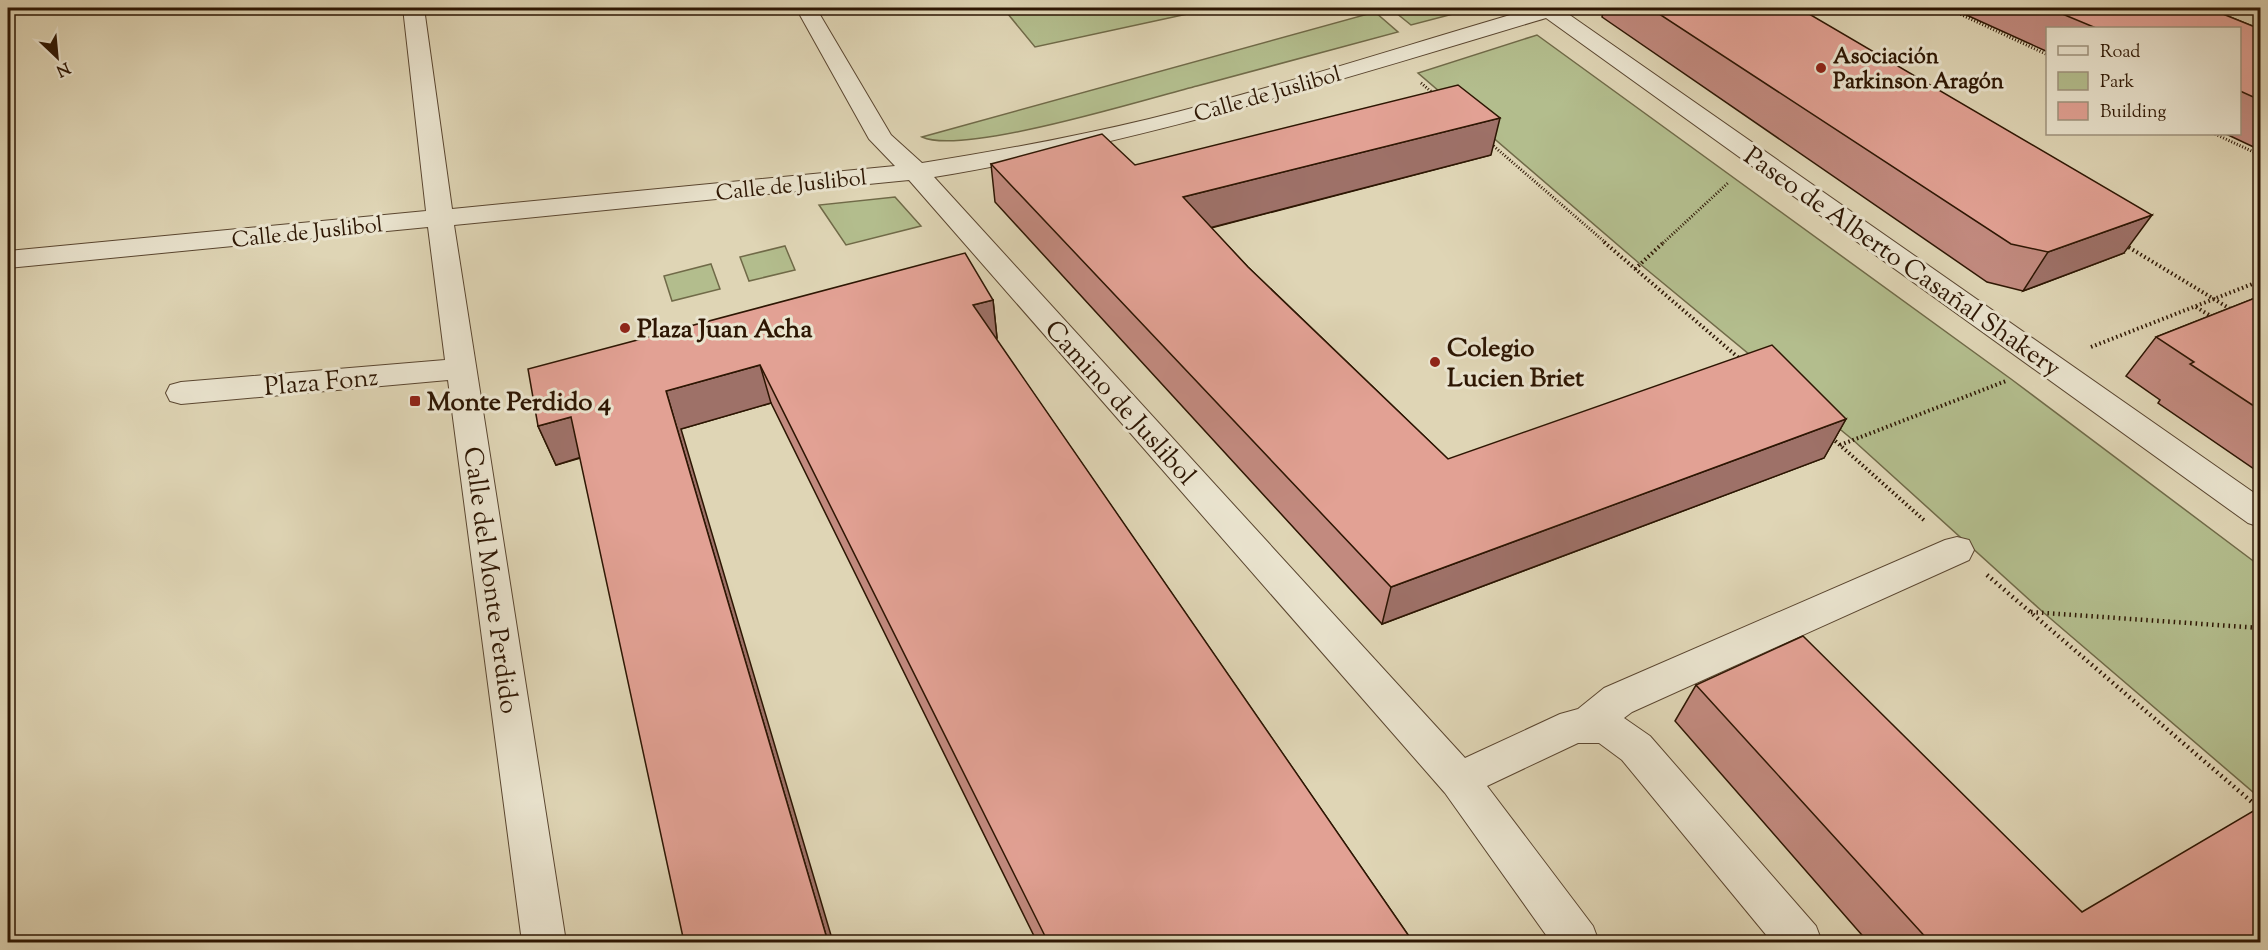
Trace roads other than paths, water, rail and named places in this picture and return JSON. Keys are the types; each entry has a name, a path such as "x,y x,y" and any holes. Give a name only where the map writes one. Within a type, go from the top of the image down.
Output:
{"street":[{"name":"Calle del Monte Perdido","path":"413,8 461,369 544,942"},
{"name":"Camino de Juslibol","path":"806,8 881,139 916,172 1459,780 1577,942"},
{"name":"Calle de Juslibol","path":"8,260 916,172 1068,145 1157,124 1550,8"},
{"name":"Paseo de Alberto Casañal Shakery","path":"1550,8 2260,514"},
{"name":"Plaza Fonz","path":"181,393 461,369"},
{"path":"1587,724 1618,700 1957,549"},
{"path":"1459,780 1574,726 1587,724 1617,731 1636,748 1800,942"}],"place":[{"name":"Asociación Parkinson Aragón","path":"1821,68"},
{"name":"Plaza Juan Acha","path":"625,328"},
{"name":"Colegio Lucien Briet","path":"1435,362"},
{"name":"Monte Perdido 4","path":"415,401"}]}
